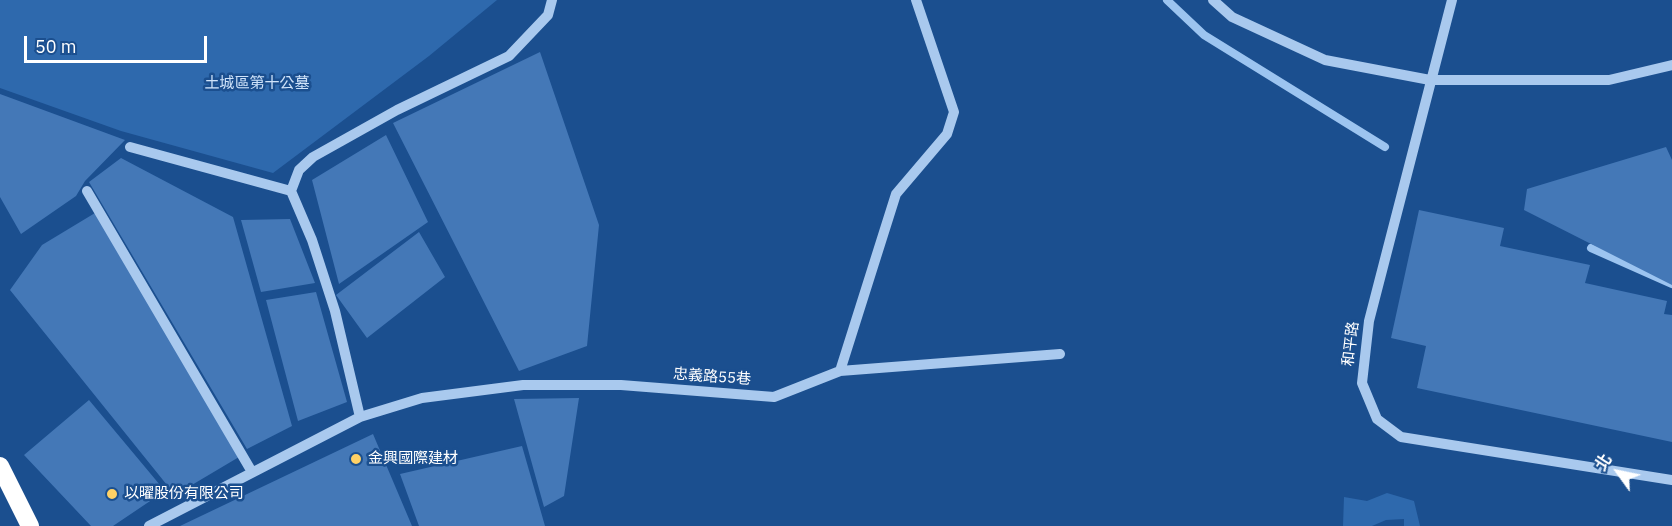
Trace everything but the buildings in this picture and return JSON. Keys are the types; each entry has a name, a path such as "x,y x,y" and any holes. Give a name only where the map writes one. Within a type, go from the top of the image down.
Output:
{"highway":[{"path":"0,466 30,526"}],"lane":[{"path":"360,417 335,311 312,240 291,190 299,170 313,157 397,110 509,57 548,15 552,0"},
{"path":"840,371 896,194 947,134 954,112 916,0"},
{"path":"1213,0 1232,17 1325,60 1430,80 1610,80 1672,65"},
{"name":"和平路","path":"1452,0 1369,321 1362,383 1377,419 1401,436 1672,480"},
{"path":"130,147 291,190"},
{"path":"87,191 252,472"},
{"name":"忠義路55巷","path":"149,526 360,417 423,398 523,385 621,385 774,397 840,371 1060,354"}],"green space":[{"name":"土城區第十公墓","path":"0,0 497,0 429,56 273,173 121,131 0,88"},
{"path":"1387,493 1414,501 1420,526 1404,526 1404,519 1386,520 1372,526 1343,526 1344,497 1367,501"}],"waterway":[{"path":"1167,0 1204,35 1385,147"},
{"path":"1591,248 1672,284"}],"place":[{"name":"金興國際建材","path":"356,459"},
{"name":"以曜股份有限公司","path":"112,494"}]}
